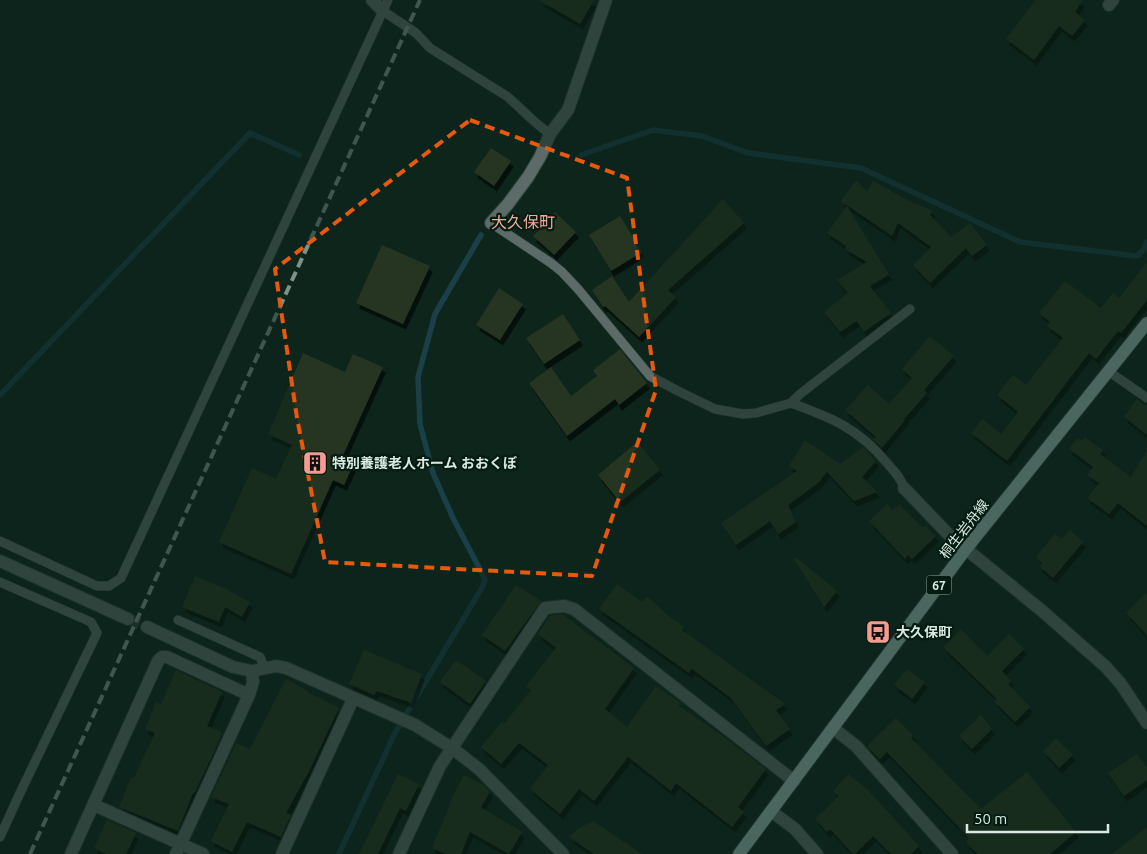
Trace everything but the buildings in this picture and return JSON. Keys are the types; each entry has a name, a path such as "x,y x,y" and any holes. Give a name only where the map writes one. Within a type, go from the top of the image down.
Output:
{"main road":[{"name":"桐生岩舟線","path":"739,854 966,549 1147,323"}],"street":[{"path":"372,0 385,5"},
{"path":"491,223 528,177 550,134 568,110 606,0"},
{"path":"904,488 950,536 1041,610 1106,667 1121,684 1147,723"},
{"path":"0,561 128,619"},
{"path":"399,854 440,766 545,608 564,606 574,609 794,781"},
{"path":"146,627 233,667 258,670 276,666 286,668 415,725 452,748 479,769 563,854"},
{"path":"71,854 158,661 162,657 167,657 249,695"},
{"path":"178,849 249,695 258,670"},
{"path":"282,854 353,699"},
{"path":"833,728 856,746 952,854"},
{"path":"94,805 178,849 203,854"},
{"path":"771,811 795,829 817,854"}],"lane":[{"path":"0,541 97,586 109,586 121,578 385,5 430,48 508,97 550,134"},
{"path":"491,223 562,272 650,376 700,403 727,412 756,413 791,403 910,309"},
{"path":"1108,371 1147,398"},
{"path":"791,403 829,416 848,427 875,449 901,479 904,488"},
{"path":"0,582 91,622 97,634 0,837"},
{"path":"178,620 260,656 258,670"}],"highlighted area":[{"path":"470,120 627,178 656,390 592,576 325,562 297,418 275,269"}],"waterway":[{"path":"581,155 653,130 702,136 748,153 861,168 1020,242 1137,256 1144,249 1147,242"},
{"path":"0,395 250,133 299,155"},
{"path":"339,854 395,733 483,586 485,579 453,518 433,473 420,424 418,377 435,314 481,235"}],"tunnel":[{"path":"128,619 147,627"}],"railway":[{"path":"30,854 420,0"}],"place":[{"name":"特別養護老人ホーム おおくぼ","path":"315,463"},
{"name":"大久保町","path":"878,632"}],"district":[{"name":"大久保町","path":"523,222"}]}
